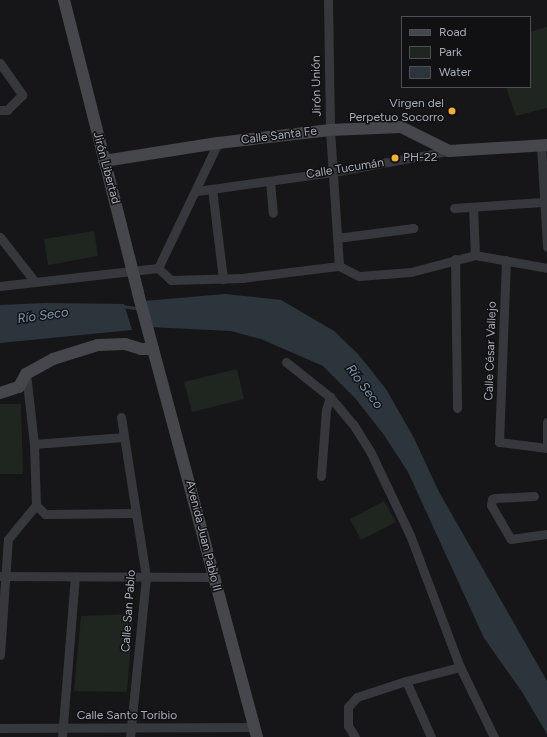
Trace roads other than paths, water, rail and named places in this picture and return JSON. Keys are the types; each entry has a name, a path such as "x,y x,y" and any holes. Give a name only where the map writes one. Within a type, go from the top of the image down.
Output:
{"street":[{"name":"Jirón Libertad","path":"64,0 149,335"},
{"name":"Jirón Unión","path":"328,0 330,130 339,266"},
{"path":"0,63 22,95 7,110 0,110"},
{"name":"Calle Santa Fe","path":"104,161 218,143 330,130 401,127 449,151"},
{"path":"158,268 218,143"},
{"path":"544,145 543,202 547,247"},
{"name":"Calle Tucumán","path":"196,191 333,172 449,151 544,145"},
{"path":"270,181 273,213"},
{"path":"212,189 223,279"},
{"path":"454,208 543,202"},
{"path":"473,207 474,255"},
{"path":"337,238 413,228"},
{"path":"0,237 35,282"},
{"path":"0,286 158,268 171,280 223,279 339,266 358,276 365,276 411,272 474,255 547,268"},
{"path":"455,259 457,408"},
{"name":"Calle César Vallejo","path":"506,260 499,442 547,448"},
{"name":"Avenida Juan Pablo II","path":"149,335 255,732"},
{"path":"0,393 19,387 26,374 53,359 98,345 125,344 140,349 153,349"},
{"path":"286,362 330,397 353,424 377,467 410,535 460,667 494,737"},
{"path":"0,655 3,576 8,539 36,505 34,444 26,374"},
{"path":"321,476 326,410 330,397"},
{"name":"Calle San Pablo","path":"121,417 146,577 131,732"},
{"path":"547,422 547,448"},
{"path":"34,444 124,437"},
{"path":"534,496 495,498 492,499 491,505 511,539 547,534"},
{"path":"36,505 45,514 136,513"},
{"path":"3,576 213,577"},
{"path":"63,732 75,576"},
{"path":"355,737 348,726 348,707 357,697 406,680 460,667"},
{"path":"406,680 431,737"},
{"name":"Calle Santo Toribio","path":"0,728 63,732 255,732"}],"water":[{"path":"225,294 281,300 334,331 358,354 386,389 414,438 439,492 547,681 547,734 522,692 484,638 408,472 384,435 355,398 323,366 261,339 231,331 150,327 144,301"},
{"path":"45,303 124,304 132,330 0,343 0,305"}],"waterway":[{"name":"Río Seco","path":"122,306 137,308"}],"place":[{"name":"Virgen del Perpetuo Socorro","path":"452,111"},
{"name":"PH-22","path":"395,158"}]}
